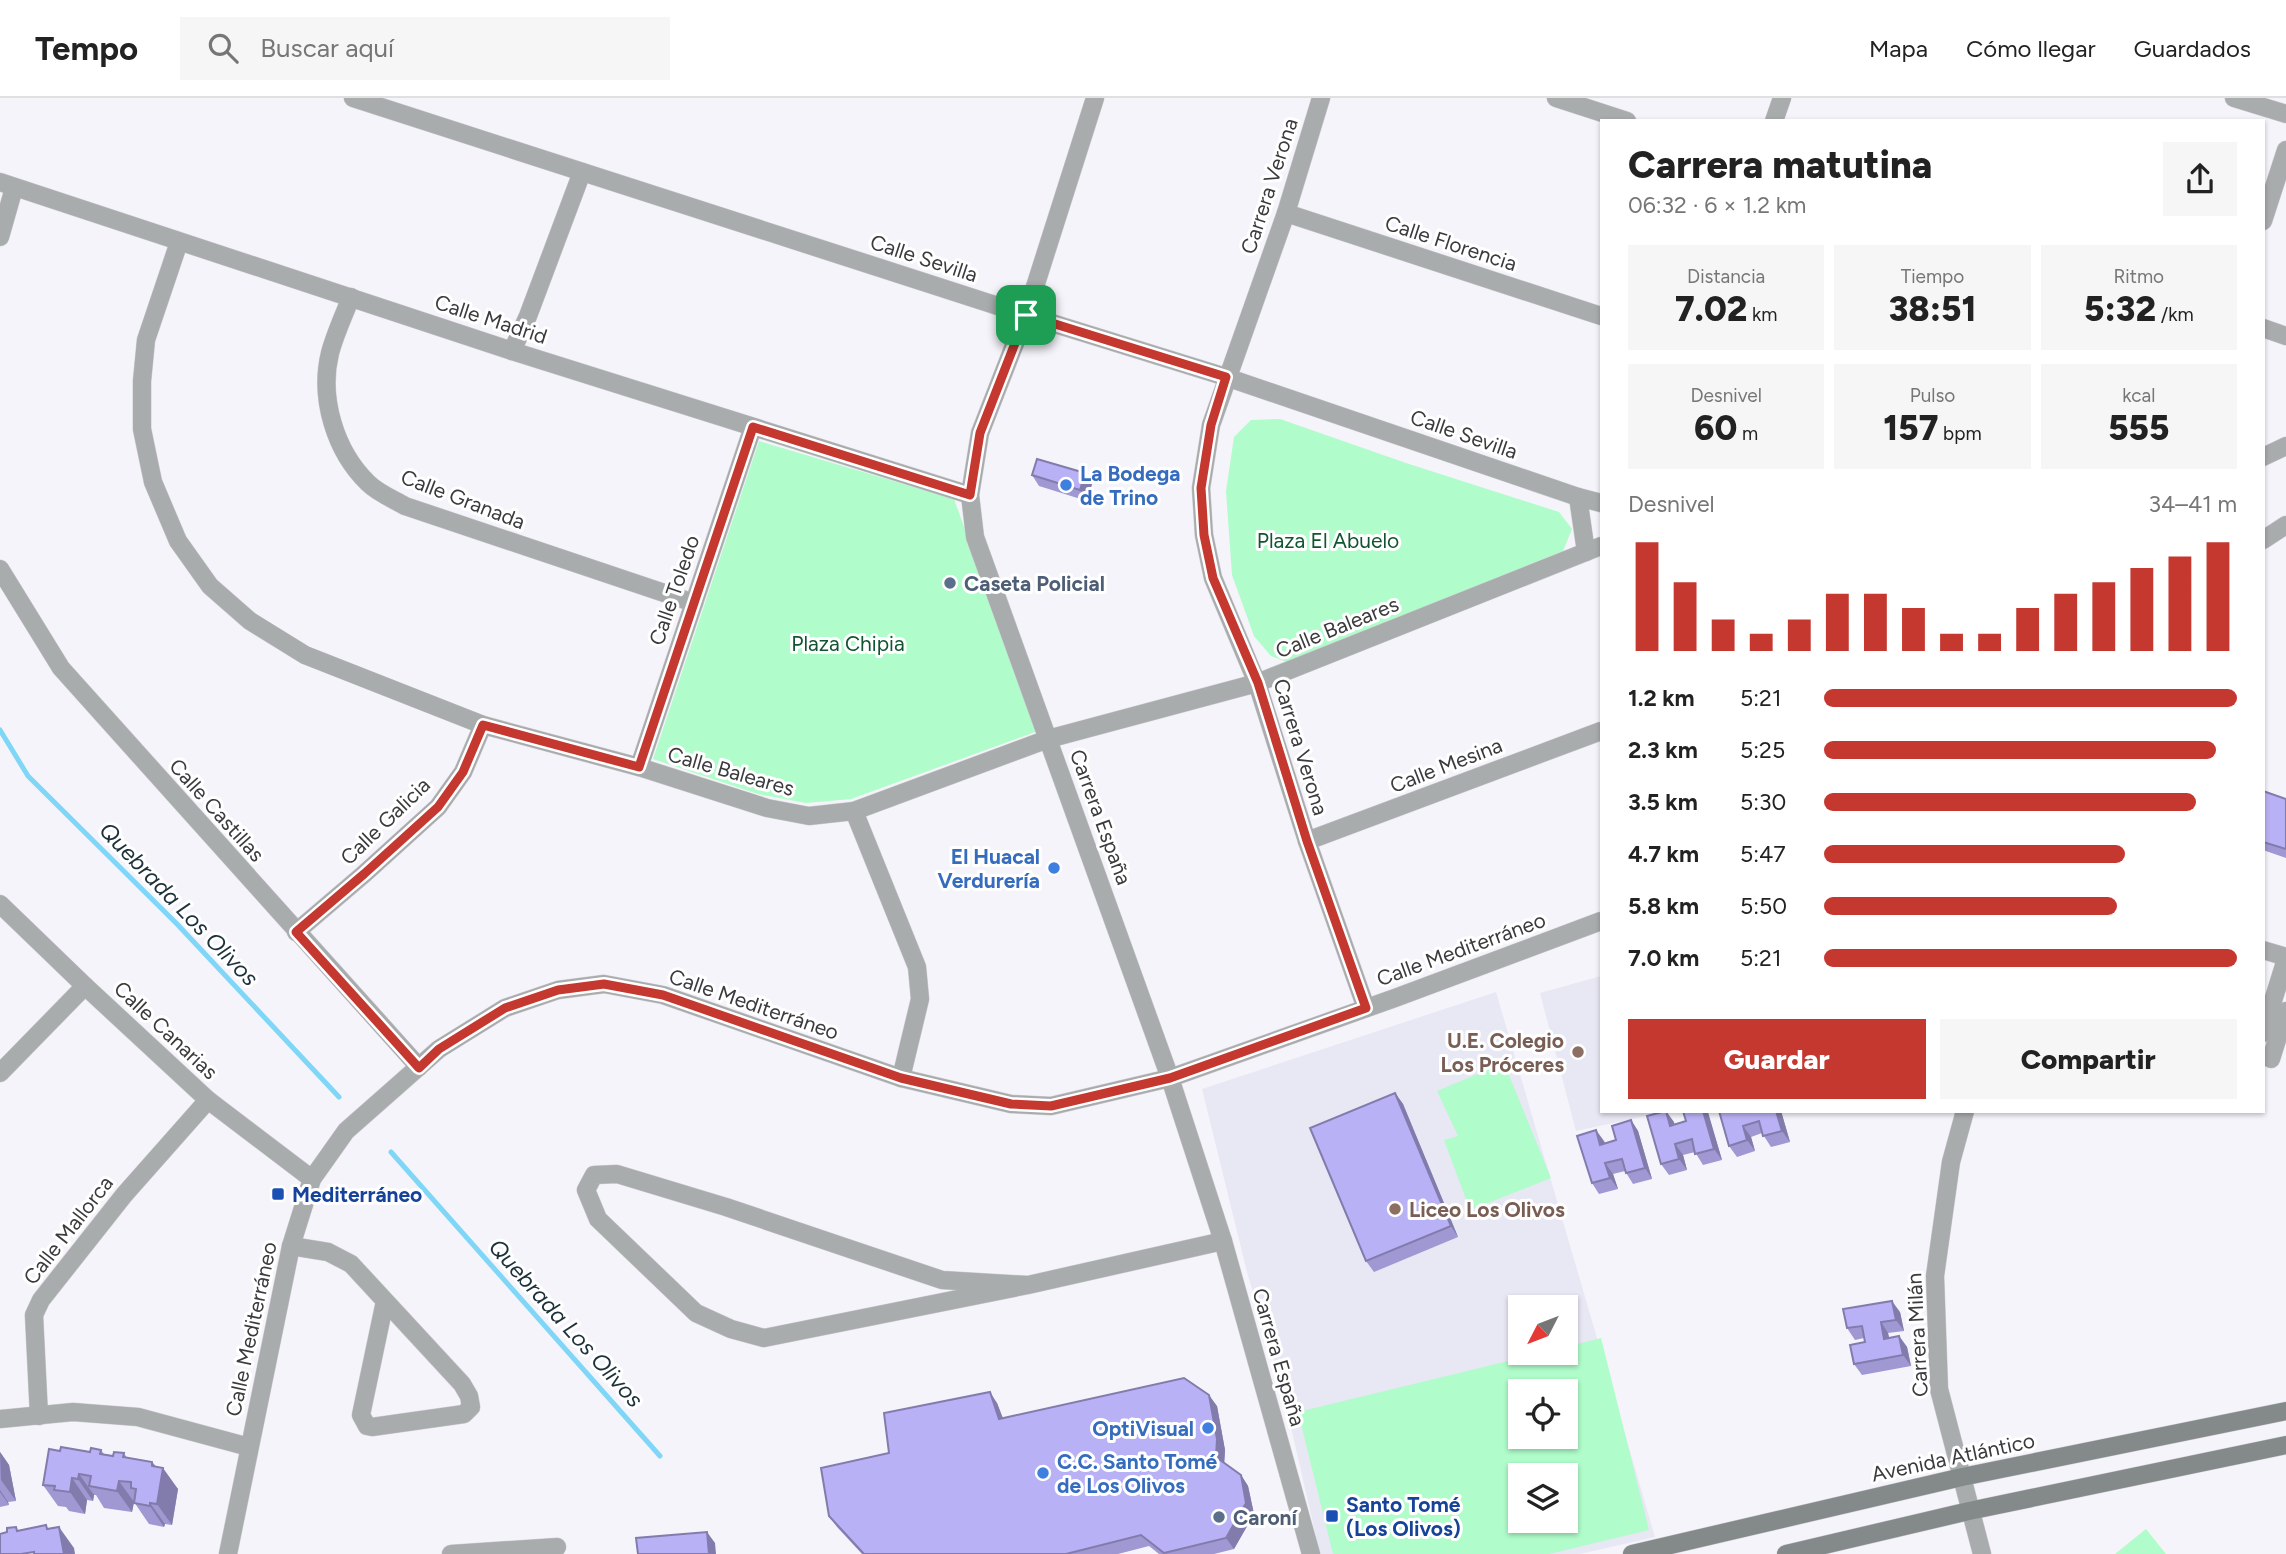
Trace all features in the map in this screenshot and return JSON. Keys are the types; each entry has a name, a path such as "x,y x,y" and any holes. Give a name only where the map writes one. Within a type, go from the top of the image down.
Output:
{"main road":[{"name":"Avenida Atlántico","path":"1632,1554 1962,1476 2286,1411"},
{"path":"1786,1554 1969,1511 2286,1445"}],"street":[{"name":"Calle Sevilla","path":"353,98 377,102 582,172 1226,377 1600,503"},
{"name":"Carrera España","path":"1095,98 1026,315 980,433 970,495 975,537 1170,1078 1223,1241 1311,1554"},
{"name":"Carrera Verona","path":"1321,98 1286,212 1211,425 1201,488 1204,535 1213,578 1258,683 1307,841 1366,1008"},
{"path":"1556,98 1621,119"},
{"path":"1775,119 1782,98"},
{"path":"2234,98 2286,114"},
{"path":"2265,219 2278,203 2286,150"},
{"path":"512,351 528,316 582,172"},
{"path":"0,237 7,185"},
{"name":"Calle Madrid","path":"7,185 512,351 970,495"},
{"name":"Calle Florencia","path":"1286,212 1600,316"},
{"name":"Calle Baleares","path":"179,242 146,340 142,381 142,429 153,482 178,541 210,586 250,621 305,655 483,725 639,767 767,808 809,816 854,811 1048,739 1258,683 1594,549"},
{"name":"Calle Granada","path":"351,297 330,354 327,384 332,426 349,460 369,485 405,506 694,604"},
{"path":"2265,329 2286,336"},
{"name":"Calle Toledo","path":"639,767 753,427"},
{"path":"2265,456 2286,446"},
{"path":"1578,497 1594,549"},
{"path":"2265,539 2286,525"},
{"path":"2265,540 2286,536"},
{"name":"Calle Castillas","path":"0,569 61,668 419,1068"},
{"name":"Calle Galicia","path":"296,932 438,807 463,772 483,725"},
{"name":"Calle Mesina","path":"1307,841 1600,731"},
{"path":"854,811 917,967 920,999 901,1078"},
{"name":"Calle Canarias","path":"0,904 208,1100 312,1179"},
{"name":"Calle Mediterráneo","path":"228,1554 291,1245 312,1179 346,1131 439,1049 505,1008 558,990 604,984 663,995 901,1078 1011,1104 1051,1106 1170,1078 1600,921"},
{"path":"2265,951 2286,958 2265,1026"},
{"path":"0,1073 85,986"},
{"path":"2273,1060 2286,1011"},
{"name":"Calle Mallorca","path":"39,1416 34,1315 41,1300 124,1195 208,1100"},
{"name":"Carrera Milán","path":"1964,1113 1951,1162 1935,1276 1939,1389 1982,1554"},
{"path":"1028,1285 942,1280 726,1207 617,1174 594,1175 586,1190 598,1219 696,1313 731,1329 764,1338 1028,1285 1223,1241"},
{"path":"291,1245 328,1252 351,1264 462,1384 469,1396 471,1407 464,1414 372,1427 363,1421 361,1415 385,1301"},
{"path":"0,1419 73,1412 138,1417 249,1447"},
{"path":"451,1554 557,1547"}],"shaded area":[{"name":"U.E. Colegio Los Próceres","path":"1600,976 1600,1113 1660,1113 1576,1131 1540,993"},
{"name":"Liceo Los Olivos","path":"1496,992 1655,1537 1580,1554 1320,1554 1279,1375 1248,1276 1202,1089"}],"green space":[{"name":"Plaza El Abuelo","path":"1280,419 1559,512 1572,529 1563,551 1287,662 1271,656 1254,636 1232,575 1226,491 1234,437 1251,420"},
{"name":"Plaza Chipia","path":"759,441 954,499 1038,731 851,799 806,803 758,794 653,759"},
{"path":"1504,1063 1551,1178 1470,1210 1444,1140 1458,1136 1437,1091"},
{"path":"1601,1338 1649,1530 1549,1554 1333,1554 1298,1412 1508,1361 1508,1365 1578,1365 1578,1344"},
{"path":"2146,1529 2166,1554 2115,1554"}],"building":[{"path":"1037,459 1085,473 1080,490 1032,475"},
{"path":"2265,792 2286,799 2286,849 2265,843"},
{"path":"1395,1093 1451,1226 1366,1261 1310,1128"},
{"path":"1667,1113 1670,1126 1686,1121 1684,1113 1704,1113 1714,1149 1695,1154 1692,1139 1675,1144 1679,1159 1661,1164 1647,1116"},
{"path":"1720,1113 1777,1113 1782,1131 1763,1136 1759,1121 1743,1126 1747,1140 1729,1146"},
{"path":"1631,1120 1645,1168 1626,1173 1622,1159 1605,1163 1610,1178 1592,1183 1577,1136 1596,1130 1600,1145 1616,1140 1612,1126"},
{"path":"1892,1301 1896,1320 1881,1322 1884,1339 1899,1336 1903,1355 1854,1364 1850,1345 1865,1342 1862,1326 1847,1328 1843,1309"},
{"name":"C.C. Santo Tomé de Los Olivos","path":"1184,1378 1209,1395 1217,1439 1216,1457 1241,1475 1246,1503 1226,1538 1164,1553 1141,1535 1066,1554 864,1554 829,1516 821,1468 889,1453 884,1413 990,1392 999,1419"},
{"path":"61,1447 90,1452 91,1448 101,1450 100,1454 113,1456 114,1452 124,1453 123,1457 152,1462 152,1466 163,1468 157,1504 150,1503 150,1506 134,1503 136,1489 131,1488 131,1482 119,1481 117,1491 89,1486 91,1476 79,1474 78,1479 72,1478 70,1492 43,1485 49,1449 60,1451"},
{"path":"46,1525 47,1529 59,1527 64,1554 0,1554 0,1534 7,1532 7,1528 16,1527 17,1531"},
{"path":"707,1532 709,1554 638,1554 636,1538"}],"waterway":[{"name":"Quebrada Los Olivos","path":"0,730 28,776 177,924 339,1097"},
{"name":"Quebrada Los Olivos","path":"391,1152 660,1456"}],"place":[{"name":"La Bodega de Trino","path":"1066,485"},
{"name":"Caseta Policial","path":"950,583"},
{"name":"El Huacal Verdurería","path":"1054,868"},
{"name":"U.E. Colegio Los Próceres","path":"1578,1052"},
{"name":"Mediterráneo","path":"278,1194"},
{"name":"Liceo Los Olivos","path":"1395,1209"},
{"name":"OptiVisual","path":"1208,1428"},
{"name":"C.C. Santo Tomé de Los Olivos","path":"1043,1473"},
{"name":"Santo Tomé (Los Olivos)","path":"1332,1516"},
{"name":"Caroní","path":"1219,1517"}],"route":[{"path":"1026,315 1226,377 1211,425 1201,488 1204,535 1213,578 1258,683 1307,841 1366,1008 1170,1078 1051,1106 1011,1104 901,1078 663,995 604,984 558,990 505,1008 439,1049 419,1068 296,932 438,807 463,772 483,725 639,767 753,427 970,495 980,433 1026,315"}]}
